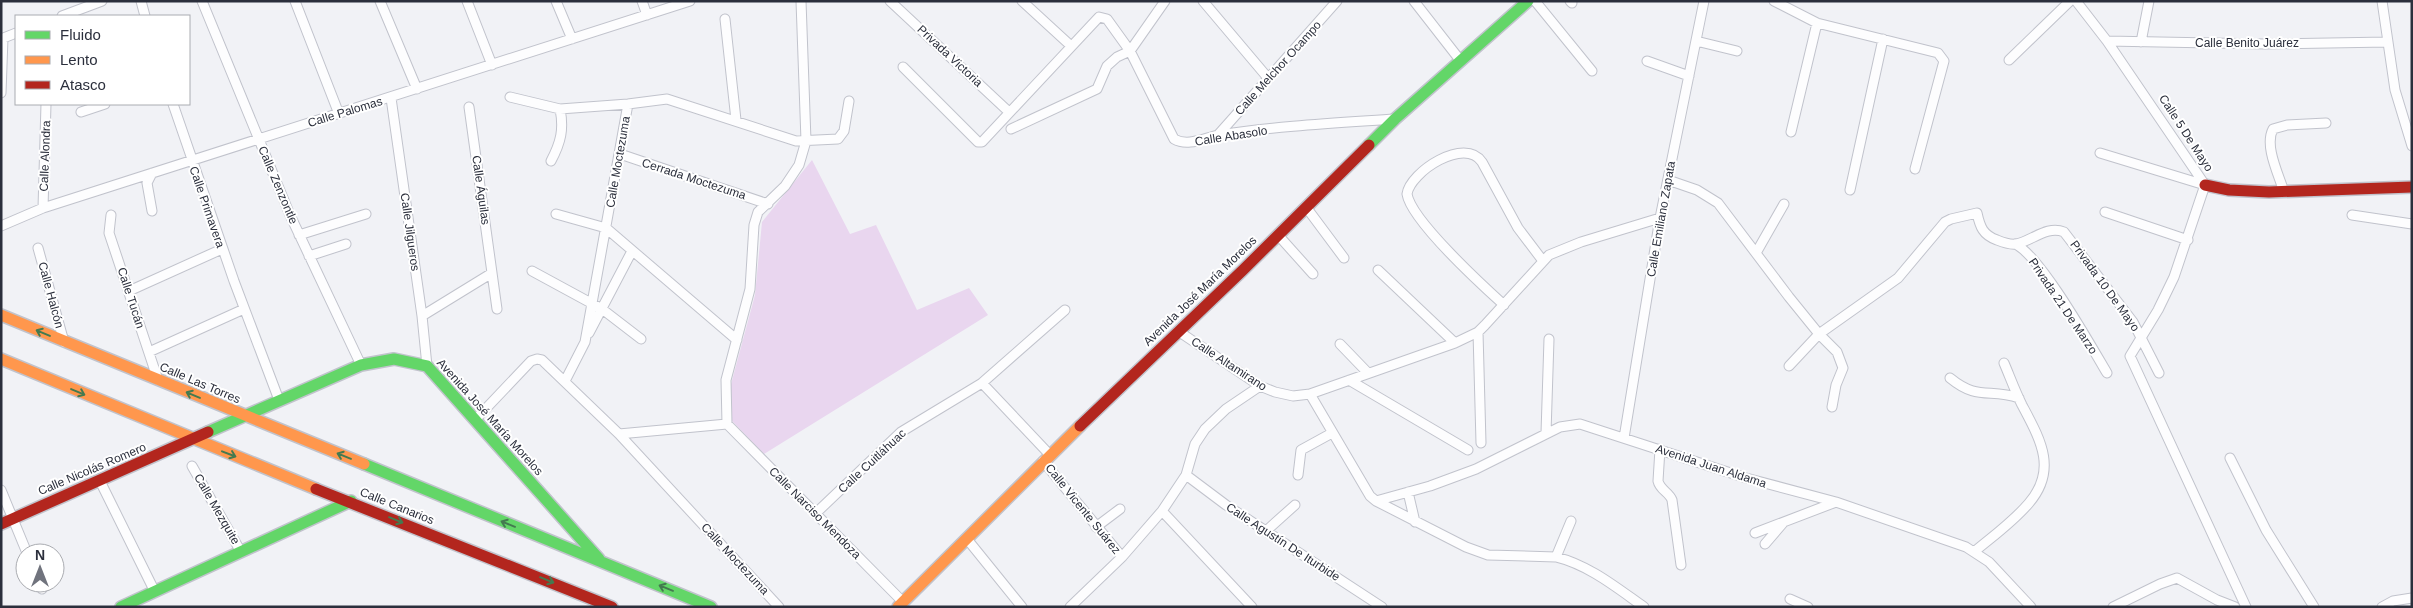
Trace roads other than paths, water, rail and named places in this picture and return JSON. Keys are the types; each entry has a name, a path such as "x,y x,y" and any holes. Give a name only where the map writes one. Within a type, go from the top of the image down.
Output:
{"street":[{"path":"65,15 102,1"},
{"path":"140,1 145,15"},
{"name":"Calle Zenzontle","path":"202,1 299,235 361,365"},
{"path":"295,1 339,114"},
{"path":"380,1 417,89"},
{"path":"466,1 492,65"},
{"path":"556,1 572,39"},
{"path":"642,1 647,15"},
{"name":"Calle Palomas","path":"1,226 43,208 690,1"},
{"path":"619,434 727,424 726,380 750,289 754,225 758,212 785,186 799,165 806,141 801,1"},
{"name":"Privada Victoria","path":"890,1 1009,112"},
{"path":"903,67 978,142 982,142 1070,45 1022,1"},
{"path":"1011,129 1097,89 1107,66 1117,56 1130,51 1165,1"},
{"path":"1203,1 1268,78"},
{"name":"Calle Melchor Ocampo","path":"1218,136 1338,1"},
{"path":"1414,1 1460,60"},
{"name":"Avenida José María Morelos","path":"901,604 1046,458 1396,119 1528,1"},
{"path":"1535,1 1592,71"},
{"name":"Calle Emiliano Zapata","path":"1624,438 1660,218 1704,1"},
{"path":"1774,1 1817,23 1938,53 1944,61 1915,168"},
{"path":"2009,60 2070,1"},
{"name":"Calle 5 De Mayo","path":"2076,1 2107,41 2205,185 2229,191 2284,192 2353,191 2412,187"},
{"path":"2141,42 2148,1"},
{"path":"2382,1 2395,90 2412,146"},
{"name":"Calle Abasolo","path":"1070,45 1099,17 1108,19 1130,51 1174,139 1183,143 1218,136 1396,119"},
{"path":"725,19 736,120"},
{"path":"1792,132 1817,23"},
{"path":"1,93 2,38 15,33"},
{"path":"1850,190 1883,40"},
{"path":"1696,41 1737,51"},
{"name":"Calle Benito Juárez","path":"2107,41 2265,44 2387,42"},
{"path":"1646,61 1689,76"},
{"path":"510,97 560,109 628,104"},
{"name":"Calle Jilgueros","path":"391,98 422,316 427,366"},
{"name":"Calle Moctezuma","path":"565,381 585,342 628,104 667,99 796,141 806,141 833,140 842,136 849,101"},
{"name":"Calle Alondra","path":"43,208 46,105"},
{"path":"81,112 102,105"},
{"name":"Calle Primavera","path":"173,105 222,249 279,400"},
{"name":"Calle Águilas","path":"469,107 497,309"},
{"path":"551,161 560,144 564,126 560,109"},
{"path":"2284,192 2271,148 2270,135 2273,129 2287,125 2326,123"},
{"path":"1504,305 1457,260 1411,207 1407,194 1413,179 1446,156 1463,151 1474,154 1482,162 1518,228 1543,261"},
{"path":"2100,152 2205,185 2188,240 2166,294 2131,351 2130,360 2246,607"},
{"name":"Cerrada Moctezuma","path":"620,154 768,204"},
{"path":"152,173 147,183 152,211"},
{"path":"1668,180 1697,190 1718,203 1819,334 1837,352 1842,362 1832,407"},
{"path":"1756,253 1784,204"},
{"path":"1306,206 1344,258"},
{"path":"2105,212 2188,240"},
{"path":"299,235 366,214"},
{"path":"556,214 606,228 737,340"},
{"path":"1789,366 1819,334 1898,278 1950,219 1977,214 1983,232 1990,237 2015,244"},
{"name":"Calle Tucán","path":"111,215 109,233 158,380"},
{"path":"2352,215 2412,224"},
{"path":"1482,443 1478,332 1543,261 1556,252 1572,245 1660,218"},
{"name":"Privada 10 De Mayo","path":"2015,244 2050,231 2060,230 2068,236 2141,336 2159,373"},
{"path":"1278,235 1313,274"},
{"path":"309,256 346,244"},
{"name":"Privada 21 De Marzo","path":"2015,244 2026,250 2107,373"},
{"name":"Calle Halcón","path":"38,248 64,342"},
{"path":"129,291 222,249"},
{"path":"585,342 632,251"},
{"path":"1378,270 1455,343"},
{"path":"532,271 602,310 641,339"},
{"path":"422,316 492,273"},
{"path":"149,352 244,309"},
{"name":"Calle Cuitláhuac","path":"816,513 901,432 982,383 1065,310"},
{"name":"Calle Las Torres","path":"1,315 389,474"},
{"name":"Calle Altamirano","path":"1178,331 1260,386 1284,394 1310,394 1455,343 1478,332"},
{"path":"1546,433 1549,339"},
{"path":"1340,344 1368,373"},
{"name":"Avenida José María Morelos","path":"193,440 242,415 361,365 395,358 412,360 427,366 602,562"},
{"path":"1,359 193,440 351,502"},
{"name":"Calle Moctezuma","path":"475,420 531,361 536,359 542,360 619,434 779,607"},
{"path":"1974,552 2030,502 2044,475 2045,459 2039,439 2004,363"},
{"path":"1950,378 1966,391 2004,394 2019,398"},
{"path":"1349,380 1468,450"},
{"path":"982,383 1046,458"},
{"path":"1070,607 1122,556 1162,511 1186,475 1191,452 1205,429 1232,405 1260,386"},
{"path":"1310,394 1370,496 1376,501 1466,547 1488,555 1556,556 1570,561 1610,582 1644,607"},
{"name":"Calle Narciso Mendoza","path":"727,424 816,513 901,604"},
{"name":"Avenida Juan Aldama","path":"1376,501 1476,469 1546,433 1574,424 1660,449 1746,478 1836,502 1974,552 2003,575 2031,607"},
{"path":"1298,475 1301,450 1332,433"},
{"name":"Calle Nicolás Romero","path":"1,524 193,440"},
{"path":"1660,449 1658,481 1659,486 1672,500 1681,564"},
{"name":"Calle Vicente Suárez","path":"1046,458 1096,527 1122,556"},
{"path":"2230,458 2266,530 2314,607"},
{"name":"Calle Mezquite","path":"192,466 241,552"},
{"name":"Calle Canarios","path":"389,474 711,607"},
{"name":"Calle Agustín De Iturbide","path":"1186,475 1226,506 1382,607"},
{"path":"100,481 155,592"},
{"path":"1,490 23,543"},
{"path":"1408,492 1415,522"},
{"name":"Calle Canarios","path":"121,607 351,502 612,607"},
{"path":"1756,533 1836,502"},
{"path":"1266,531 1295,505"},
{"path":"1096,527 1120,509"},
{"path":"1162,511 1252,607"},
{"path":"1556,556 1571,521"},
{"path":"1765,544 1783,522"},
{"path":"967,539 1022,607"},
{"path":"2113,607 2170,579 2177,578 2217,600 2235,607"},
{"path":"2382,607 2393,602 2412,598"},
{"path":"1790,599 1808,607"}]}
